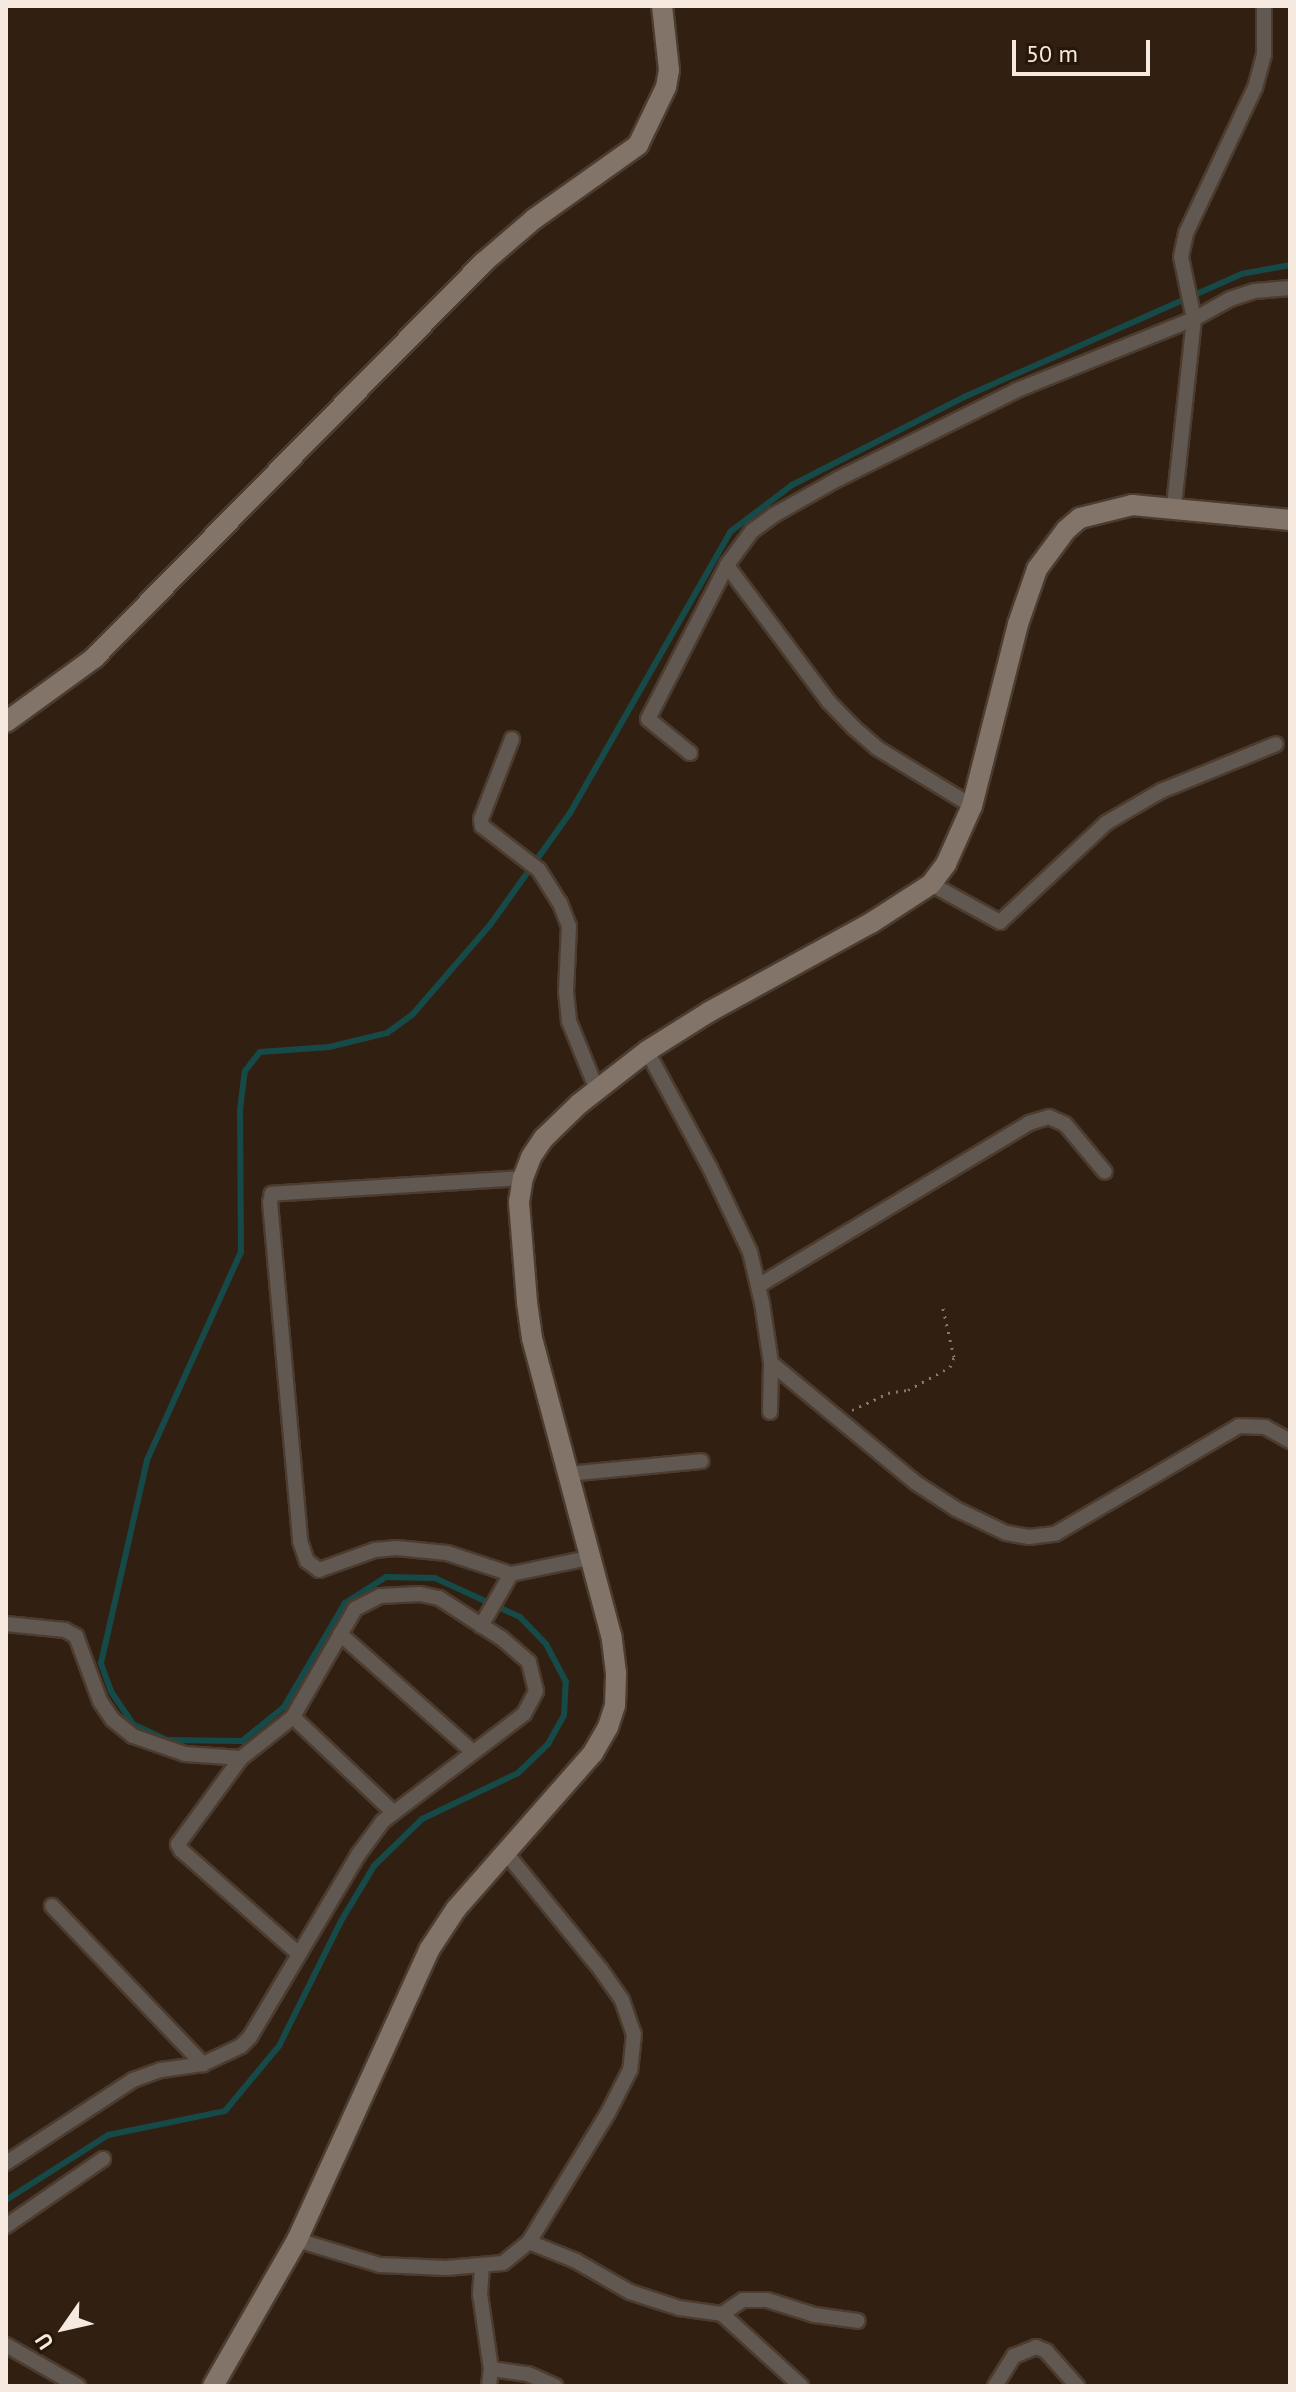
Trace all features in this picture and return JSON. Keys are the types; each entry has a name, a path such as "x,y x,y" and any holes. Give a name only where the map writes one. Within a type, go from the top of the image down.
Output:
{"street":[{"path":"6,722 94,658 484,262 534,219 638,145 666,87 669,70 662,6"},
{"path":"1174,506 1193,314 1182,274 1181,257 1186,233 1255,88 1264,54 1264,6"},
{"path":"690,753 648,719 728,567 752,531 838,479 1017,390 1244,293 1290,288"},
{"path":"213,2386 297,2240 429,1950 456,1909 593,1753 608,1727 615,1705 616,1673 611,1635 530,1326 519,1230 523,1178 544,1138 597,1090 647,1051 709,1012 871,923 931,884 946,864 972,806 1018,624 1037,569 1051,547 1080,518 1109,508 1174,506 1290,520"},
{"path":"728,567 829,702 853,727 877,748 972,806"},
{"path":"512,739 481,819 489,832 539,870 560,903 569,926 566,992 569,1021 597,1090"},
{"path":"931,884 1000,922 1106,823 1161,791 1276,744"},
{"path":"647,1051 736,1219 758,1286 771,1363 770,1412"},
{"path":"758,1286 1029,1123 1049,1117 1065,1124 1105,1172"},
{"path":"523,1178 272,1194 270,1202 300,1541 307,1561 319,1570 375,1550 397,1548 447,1553 510,1577 589,1558"},
{"path":"771,1363 916,1483 956,1509 1006,1533 1029,1537 1055,1534 1239,1426 1265,1427 1290,1441"},
{"path":"567,1474 701,1461"},
{"path":"481,1626 510,1577"},
{"path":"6,2163 133,2080 161,2070 203,2064 241,2046 250,2037 358,1855 392,1811 524,1714 536,1691 529,1662 439,1598 398,1594 380,1596 355,1609 293,1717 241,1758 179,1847 298,1953"},
{"path":"6,1624 65,1630 76,1636 100,1701 112,1719 133,1736 185,1754 241,1758"},
{"path":"340,1634 472,1751"},
{"path":"293,1717 392,1811"},
{"path":"297,2240 380,2265 482,2266 503,2263 529,2242 625,2081 630,2070 634,2034 622,2000 506,1853"},
{"path":"52,1906 203,2064"},
{"path":"6,2226 103,2159"},
{"path":"529,2242 576,2261 630,2292 679,2308 722,2314 801,2386"},
{"path":"482,2266 480,2294 491,2369 489,2386"},
{"path":"722,2314 743,2300 767,2300 815,2315 858,2321"},
{"path":"6,2345 78,2386"},
{"path":"995,2386 1014,2356 1036,2347 1046,2351 1077,2386"},
{"path":"491,2369 528,2374 555,2386"}],"path":[{"path":"839,1420 860,1403 908,1390 950,1367 954,1357 942,1304"}],"waterway":[{"path":"6,2200 108,2135 225,2111 279,2046 341,1921 374,1866 422,1819 518,1773 548,1744 564,1715 566,1682 546,1644 520,1617 435,1578 386,1577 345,1603 284,1707 242,1741 167,1740 133,1724 111,1691 101,1663 147,1460 241,1252 240,1110 245,1071 260,1052 329,1047 387,1033 412,1015 490,925 570,813 730,532 792,485 964,397 1241,274 1290,265"}]}
